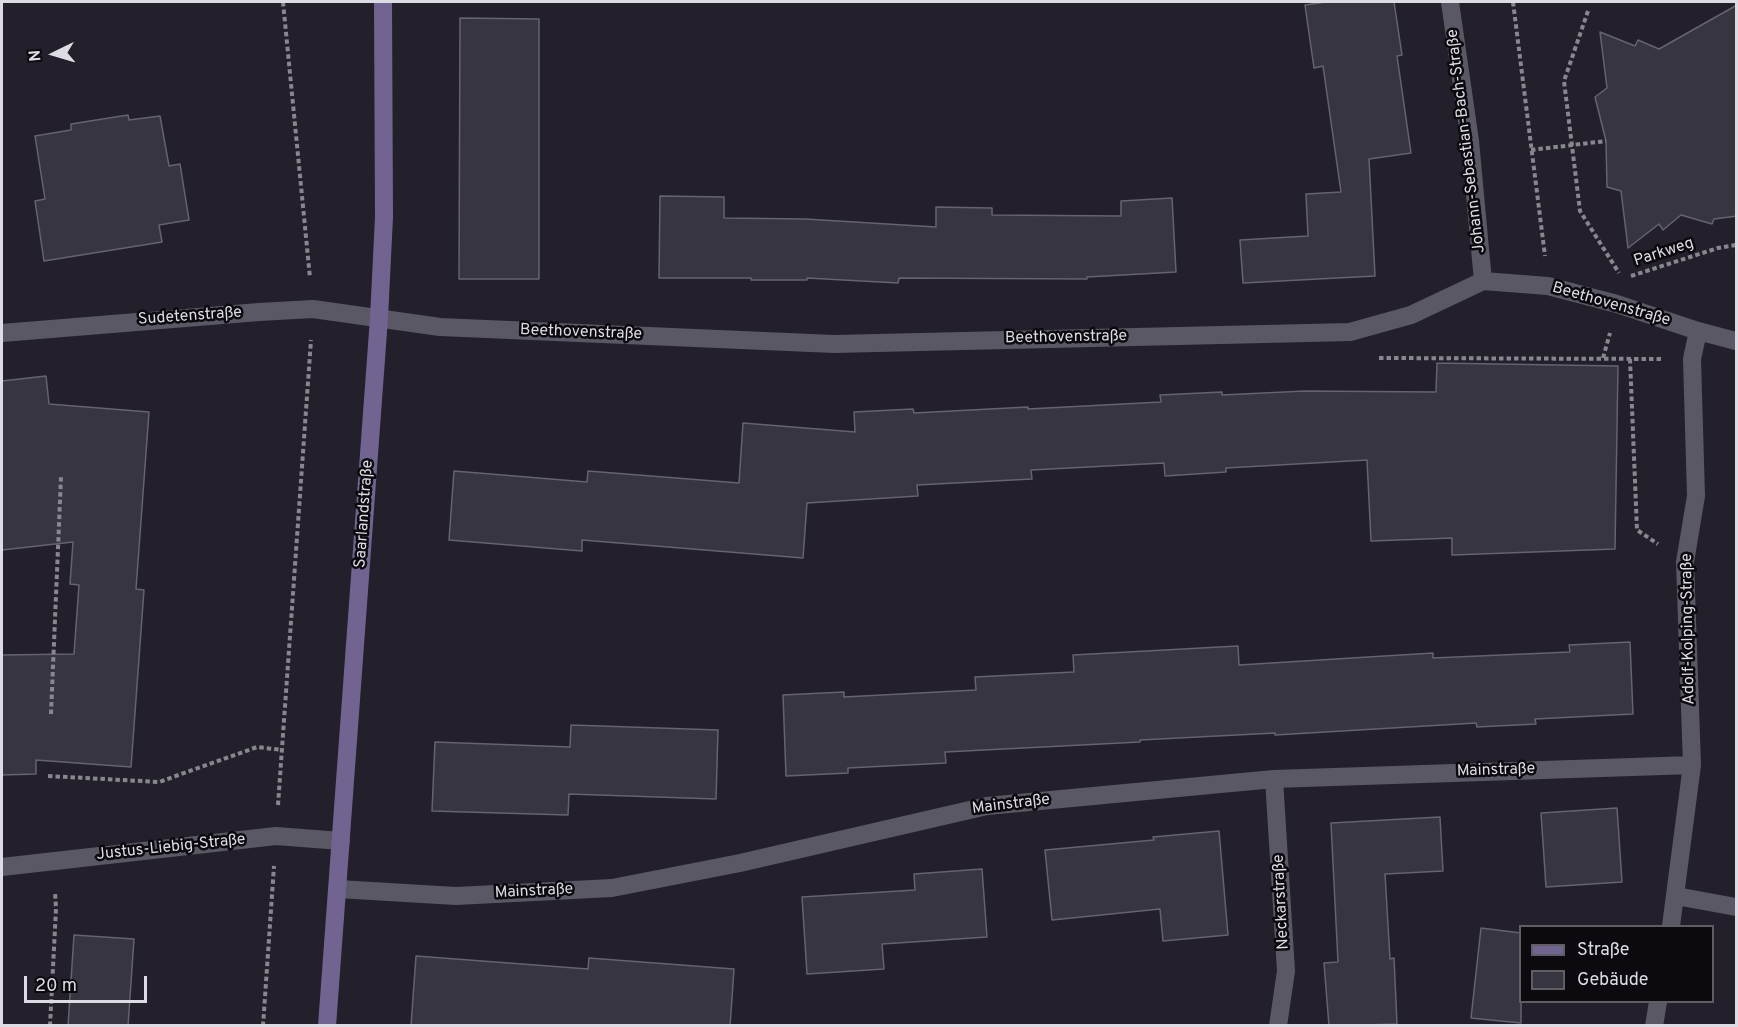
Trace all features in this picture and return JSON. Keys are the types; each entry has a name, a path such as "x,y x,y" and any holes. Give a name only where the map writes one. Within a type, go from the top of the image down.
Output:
{"street":[{"name":"Saarlandstraße","path":"327,1026 379,318 384,217 383,2"},
{"name":"Johann-Sebastian-Bach-Straße","path":"1450,2 1470,141 1482,281"},
{"name":"Beethovenstraße","path":"379,318 440,327 834,344 1350,332 1411,315 1482,281 1548,286 1617,304 1698,331 1737,341"},
{"name":"Sudetenstraße","path":"2,333 314,309 379,318"},
{"name":"Adolf-Kolping-Straße","path":"1671,925 1692,765 1685,562 1696,496 1692,359 1698,331"},
{"name":"Mainstraße","path":"338,889 456,896 612,888 740,863 987,806 1275,779 1692,765"},
{"name":"Neckarstraße","path":"1275,779 1286,971 1278,1026"},
{"name":"Justus-Liebig-Straße","path":"2,867 276,836 341,841"},
{"path":"1676,896 1737,907"},
{"path":"1654,1026 1658,1003"}],"path":[{"path":"263,1026 314,309 283,2"},
{"path":"1513,2 1548,286"},
{"path":"1572,145 1564,81 1588,11"},
{"path":"1531,150 1606,141"},
{"name":"Parkweg","path":"1572,145 1580,211 1623,279 1718,248 1737,245"},
{"path":"1350,332 1366,358 1692,359"},
{"path":"1630,359 1636,530 1685,562"},
{"path":"51,714 61,477"},
{"path":"48,776 159,782 257,747 282,750"},
{"path":"50,1026 56,909 53,861"}],"building":[{"path":"1326,2 1394,2 1402,55 1397,56 1411,153 1369,159 1375,276 1243,283 1240,240 1308,236 1306,194 1341,192 1323,66 1314,68 1305,5"},
{"path":"1737,5 1737,216 1714,219 1712,224 1681,215 1663,230 1659,224 1628,248 1621,191 1607,187 1606,141 1595,97 1607,88 1600,32 1635,46 1638,40 1659,49"},
{"path":"460,18 539,19 539,279 459,279"},
{"path":"128,115 129,120 160,116 169,166 180,164 189,220 159,225 162,242 44,261 35,201 45,199 35,136 71,130 71,124"},
{"path":"660,196 724,197 724,218 805,219 936,227 936,207 992,208 992,215 1121,216 1121,201 1172,198 1176,272 1087,277 1087,279 899,278 898,283 807,278 807,280 751,280 751,278 659,278"},
{"path":"1437,363 1618,366 1615,549 1452,555 1452,538 1371,541 1367,460 1226,468 1226,472 1165,476 1164,463 1031,470 1032,479 917,485 918,496 807,503 803,558 582,540 582,551 449,540 454,471 587,482 588,471 739,483 743,423 855,432 854,412 913,409 914,413 1161,402 1160,395 1222,392 1222,395 1305,391 1436,392"},
{"path":"46,376 49,404 149,412 136,589 144,590 131,767 36,760 36,774 2,775 2,655 74,654 79,585 70,584 73,542 2,550 2,381"},
{"path":"1630,642 1633,714 1535,719 1536,724 1477,727 1476,723 945,752 946,763 848,768 848,773 786,776 783,695 844,692 844,697 976,690 975,677 1074,672 1073,655 1238,646 1239,665 1433,653 1433,658 1570,652 1569,645"},
{"path":"571,725 718,730 716,799 569,794 568,815 432,811 435,742 570,747"},
{"path":"1617,808 1622,882 1546,887 1541,813"},
{"path":"1440,817 1443,871 1385,874 1390,959 1394,958 1397,1024 1329,1026 1324,963 1338,962 1331,823"},
{"path":"1219,831 1228,935 1163,941 1160,909 1052,920 1045,850 1154,840 1153,837"},
{"path":"982,869 987,937 882,944 884,969 807,974 802,897 915,890 914,874"},
{"path":"1481,928 1519,933 1521,1023 1471,1018"},
{"path":"74,935 134,939 128,1026 68,1026"},
{"path":"416,956 588,969 589,958 734,969 730,1026 411,1026"}]}
